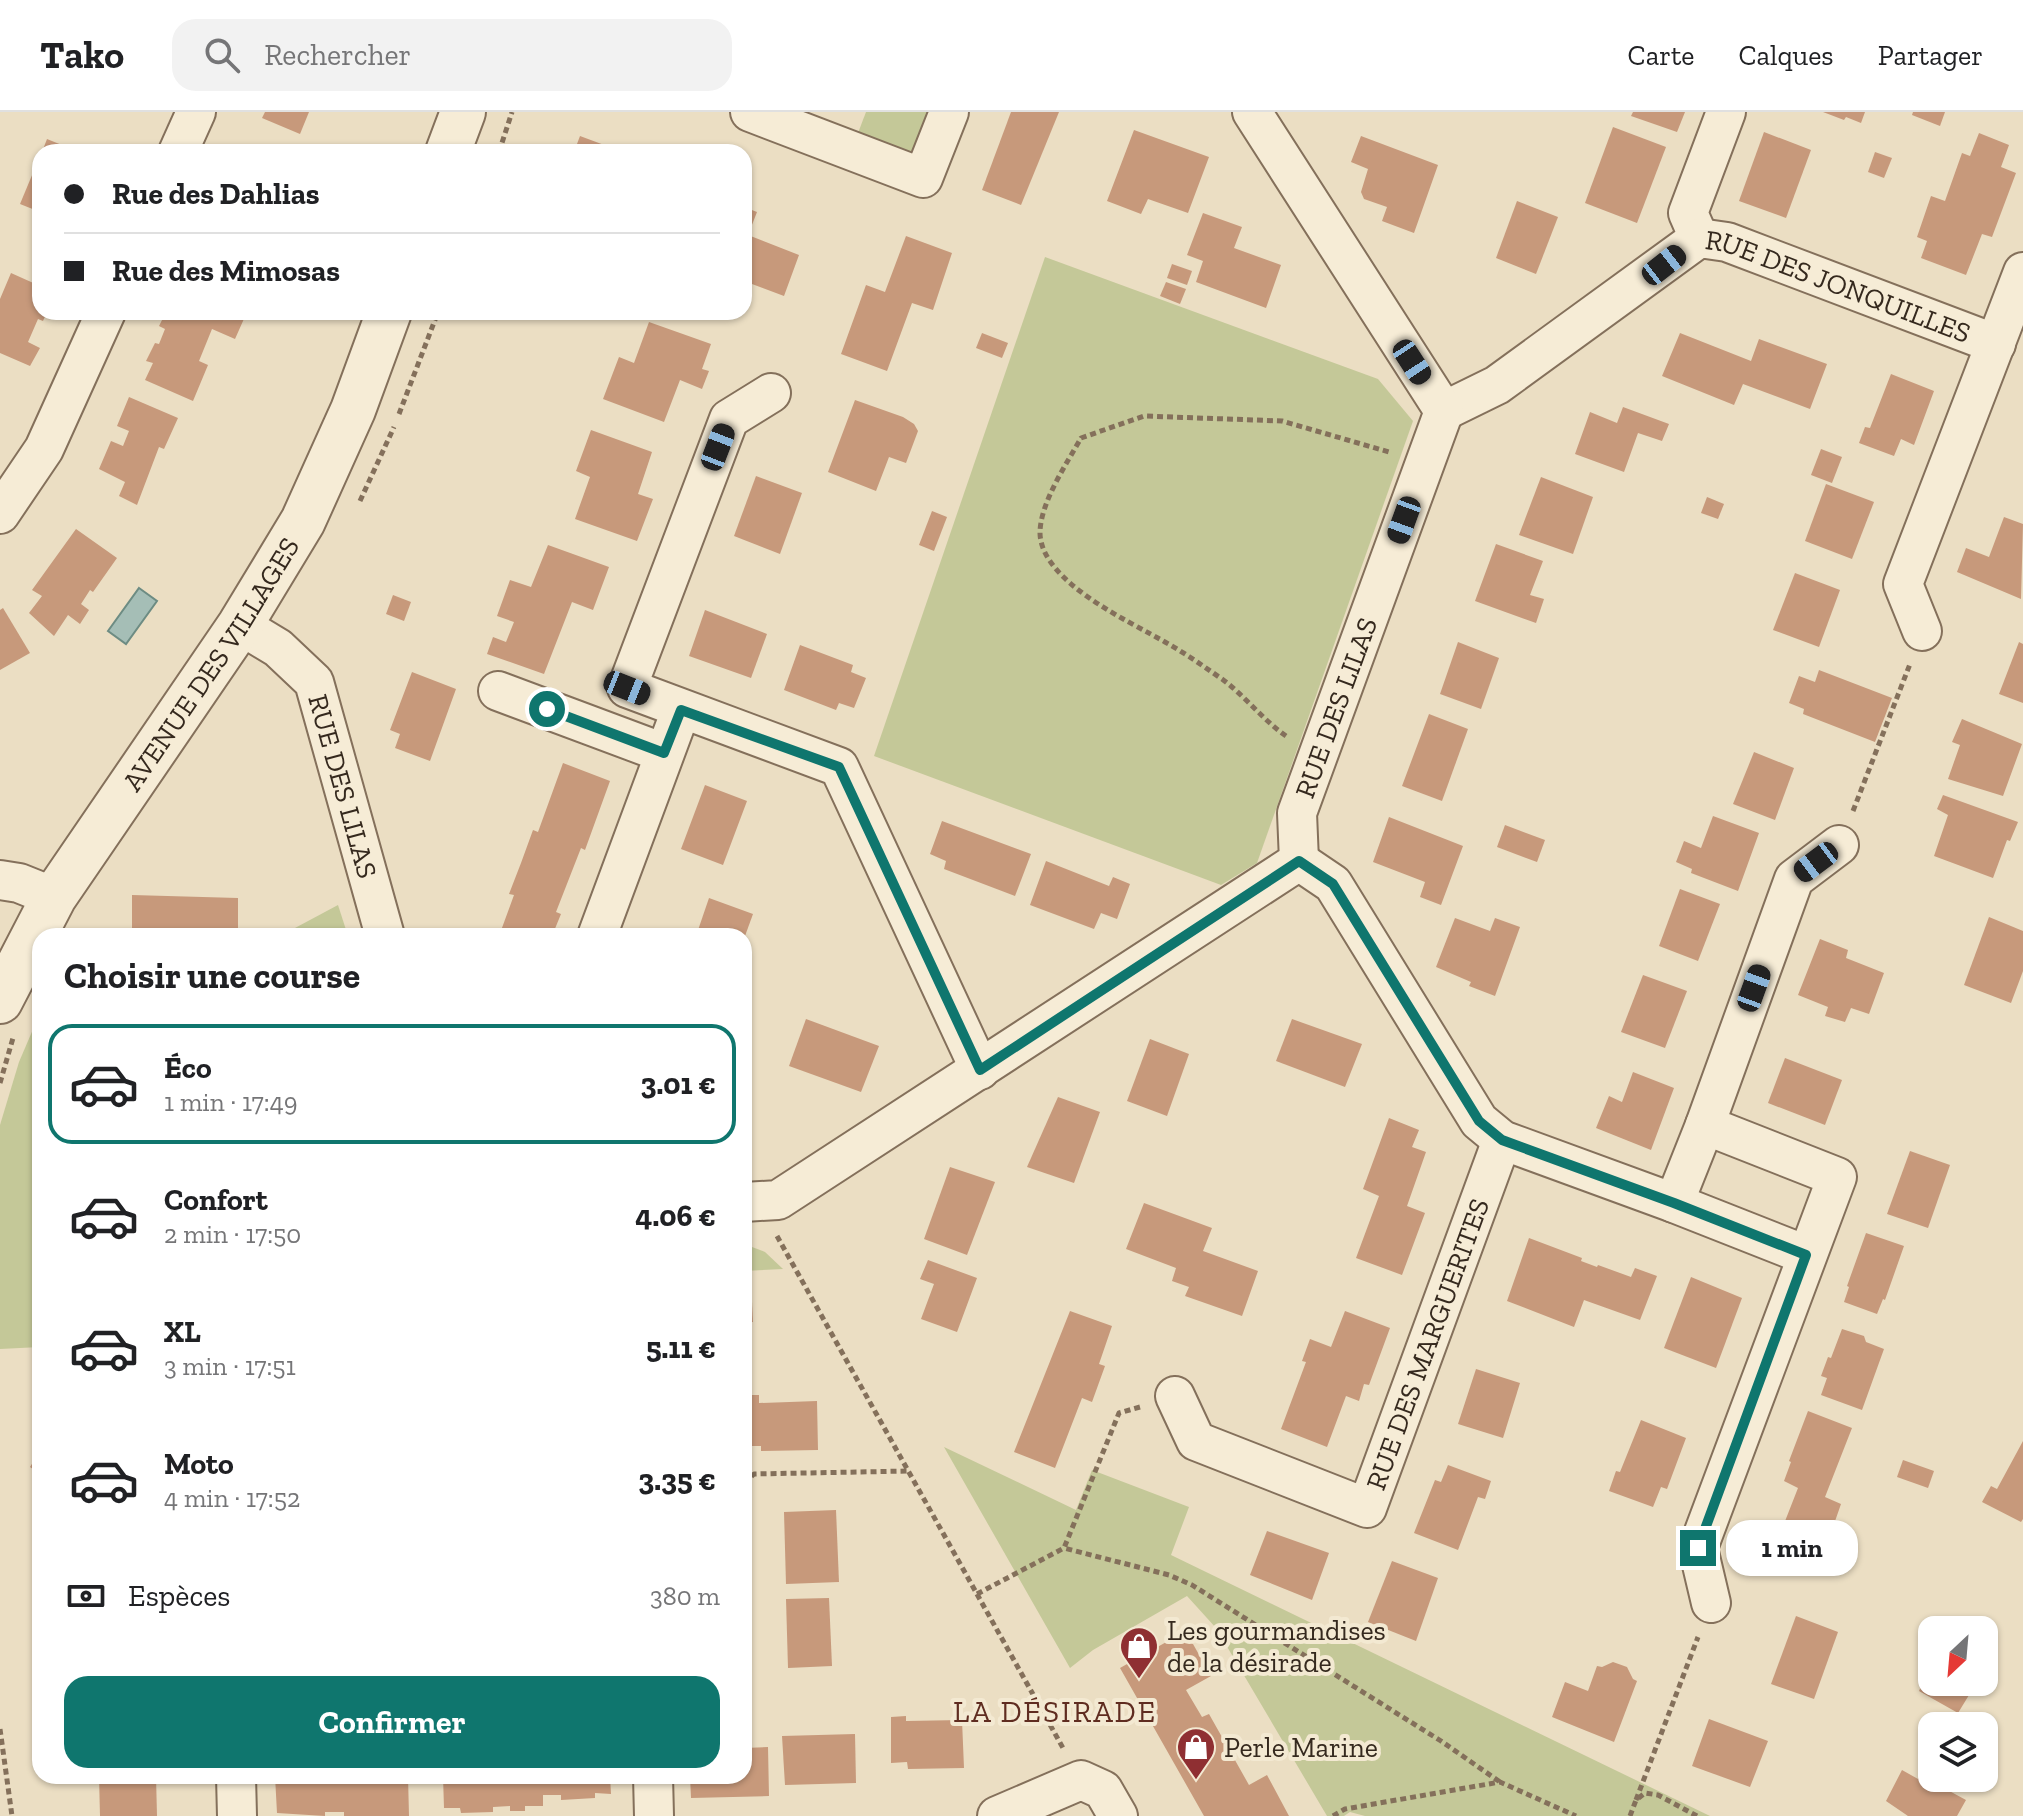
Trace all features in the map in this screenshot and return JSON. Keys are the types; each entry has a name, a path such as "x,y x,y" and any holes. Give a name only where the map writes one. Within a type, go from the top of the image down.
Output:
{"street":[{"path":"182,144 196,112"},
{"path":"451,144 463,112"},
{"path":"750,112 833,126 923,178 949,112"},
{"path":"1252,112 1444,411"},
{"path":"1699,238 1688,213 1726,112"},
{"name":"RUE DES JONQUILLES","path":"1444,411 1497,385 1699,238 1727,242 1996,344"},
{"path":"1922,631 1903,584 2023,272"},
{"path":"0,514 44,449 102,320"},
{"name":"AVENUE DES VILLAGES","path":"38,928 54,897 240,625 303,521 330,466 386,320"},
{"path":"771,393 729,419 627,688 839,767 980,1070"},
{"name":"RUE DES LILAS","path":"1299,861 1297,813 1444,411"},
{"name":"RUE DES LILAS","path":"240,625 278,648 314,682 383,928"},
{"path":"498,691 662,758"},
{"path":"600,928 681,710"},
{"path":"1674,1203 1794,879 1839,845"},
{"path":"752,1202 778,1200 1299,861 1333,884 1479,1121 1502,1140 1806,1255"},
{"path":"0,880 19,883 54,897"},
{"name":"AVENUE DES VILLAGES","path":"0,1001 32,939"},
{"path":"1705,1125 1837,1177 1698,1548 1711,1603"},
{"name":"RUE DES MARGUERITES","path":"1175,1396 1196,1441 1367,1508 1502,1140"},
{"path":"236,1784 237,1816"},
{"path":"653,1784 654,1816"},
{"path":"997,1816 1100,1796"}],"path":[{"path":"502,144 512,112"},
{"path":"1319,752 1284,735 1213,673 1090,598 1059,574 1046,556 1040,534 1057,481 1081,438 1144,416 1282,421 1425,462"},
{"path":"1839,845 1922,631"},
{"path":"752,1204 909,1471 977,1594 1100,1796"},
{"path":"977,1594 1064,1548 1119,1413 1175,1396"},
{"path":"752,1476 909,1471"},
{"path":"1064,1548 1169,1575 1192,1585 1441,1741 1500,1782 1576,1816"},
{"path":"1630,1816 1711,1603"},
{"path":"0,1729 12,1816"},
{"path":"1333,1816 1345,1809 1500,1782"},
{"path":"1636,1800 1645,1793 1658,1795 1697,1816"}],"green space":[{"path":"866,112 932,112 916,155 858,133"},
{"path":"1045,257 1378,379 1413,421 1257,863 1221,885 874,756"},
{"path":"338,905 345,928 295,928"},
{"path":"32,1032 32,1347 0,1349 0,1125 19,1062"},
{"path":"752,1247 765,1252 783,1269 752,1271"},
{"path":"944,1447 1076,1510 1092,1470 1189,1507 1171,1555 1710,1816 1365,1816 1350,1812 1344,1816 1327,1816 1216,1628 1187,1596 1093,1650 1070,1668"}],"water":[{"path":"139,588 157,601 126,644 108,631"}],"building":[{"path":"265,112 309,112 300,134 262,118"},
{"path":"1011,112 1059,112 1021,205 982,190"},
{"path":"1633,112 1685,112 1677,132 1631,116"},
{"path":"1823,112 1865,112 1861,123"},
{"path":"1913,112 1945,112 1940,126 1912,115"},
{"path":"1613,127 1666,147 1637,223 1585,203"},
{"path":"1134,130 1209,157 1188,213 1148,199 1141,214 1107,201"},
{"path":"1764,132 1811,150 1786,218 1739,201"},
{"path":"1979,133 2009,145 2001,167 2016,173 1992,237 1982,234 1966,275 1921,258 1927,241 1917,237 1931,196 1945,201 1962,153 1970,156"},
{"path":"580,136 602,144 577,144"},
{"path":"1361,136 1438,165 1414,233 1382,221 1387,207 1364,199 1361,192 1368,169 1351,162"},
{"path":"1875,152 1892,158 1884,178 1868,172"},
{"path":"32,175 32,209 20,204"},
{"path":"1517,201 1558,217 1536,274 1496,258"},
{"path":"1203,213 1242,227 1234,248 1281,265 1266,308 1196,282 1203,261 1187,255"},
{"path":"906,236 952,253 933,310 912,303 887,371 841,354 866,285 885,292"},
{"path":"752,237 799,255 784,296 752,284"},
{"path":"1172,264 1192,271 1187,285 1167,278"},
{"path":"11,273 32,282 32,320 38,320 28,342 40,348 30,366 0,353 0,299"},
{"path":"1166,282 1186,289 1180,304 1160,296"},
{"path":"162,320 243,320 235,339 212,329 199,361 208,365 193,401 145,380 153,363 146,361 155,343 159,344 165,329 159,326"},
{"path":"649,322 711,344 702,369 709,371 702,389 680,380 664,422 603,399 619,357 634,363"},
{"path":"982,333 1008,343 1002,358 976,348"},
{"path":"1680,333 1751,361 1759,339 1827,364 1810,409 1743,384 1734,405 1662,376"},
{"path":"1891,374 1934,391 1914,445 1901,439 1894,456 1859,443 1865,427 1870,428"},
{"path":"129,397 178,418 164,449 159,447 137,505 119,496 125,482 99,469 111,441 123,446 129,431 117,426"},
{"path":"855,400 903,417 918,431 906,463 889,457 876,491 828,472"},
{"path":"1623,407 1669,424 1662,441 1638,433 1624,472 1575,454 1590,412 1617,423"},
{"path":"591,430 652,452 638,494 653,499 637,541 575,519 590,477 576,471"},
{"path":"1821,449 1842,457 1832,483 1811,475"},
{"path":"756,476 802,493 780,554 734,536"},
{"path":"1541,477 1593,497 1573,554 1519,535"},
{"path":"1826,484 1874,502 1852,559 1805,541"},
{"path":"1707,497 1724,504 1718,519 1701,513"},
{"path":"932,511 947,517 934,551 919,545"},
{"path":"2004,517 2023,524 2021,599 1957,572 1966,548 1989,557"},
{"path":"76,529 117,558 81,604 89,610 80,624 68,615 54,636 29,613 42,596 32,590"},
{"path":"1496,544 1543,561 1530,595 1544,599 1536,623 1475,601"},
{"path":"548,545 609,567 593,610 572,602 544,674 487,654 493,637 506,642 514,622 497,616 510,580 531,587"},
{"path":"1795,573 1840,590 1819,647 1773,630"},
{"path":"393,595 411,602 404,621 386,614"},
{"path":"3,608 30,653 0,670 0,610"},
{"path":"705,610 767,634 751,678 689,656"},
{"path":"1458,642 1499,658 1481,709 1440,694"},
{"path":"2019,642 2023,644 2023,703 1999,694"},
{"path":"800,645 853,665 851,672 866,678 854,708 839,703 836,710 784,690"},
{"path":"1819,670 1892,698 1875,742 1803,714 1804,709 1789,703 1799,676 1815,682"},
{"path":"412,672 456,689 430,761 395,748 400,734 390,730"},
{"path":"1429,714 1468,729 1442,801 1402,786"},
{"path":"1962,719 2022,744 2003,796 1948,779 1960,745 1952,742"},
{"path":"1754,752 1794,768 1775,820 1733,804"},
{"path":"563,763 610,781 585,850 581,848 556,912 561,914 555,928 502,928 514,895 509,894 533,830 538,832"},
{"path":"705,785 747,801 723,865 681,849"},
{"path":"1943,795 2018,822 2010,841 2007,840 1993,878 1934,856 1948,815 1937,809"},
{"path":"1713,816 1759,833 1738,891 1691,873 1692,869 1676,862 1684,841 1701,848"},
{"path":"1389,817 1463,846 1441,905 1420,897 1425,882 1373,862"},
{"path":"942,821 1031,854 1015,896 944,869 946,861 930,854"},
{"path":"1505,825 1545,840 1537,862 1497,847"},
{"path":"1046,861 1109,886 1113,877 1130,884 1117,919 1101,913 1094,929 1030,905"},
{"path":"1680,889 1720,904 1698,961 1659,946"},
{"path":"132,895 238,898 238,928 132,928"},
{"path":"709,898 753,914 748,928 699,928"},
{"path":"1989,917 2023,931 2023,971 2011,1003 1964,985"},
{"path":"1455,918 1490,931 1495,918 1520,927 1495,996 1469,986 1471,982 1436,967"},
{"path":"1820,939 1848,950 1846,958 1884,973 1869,1014 1851,1008 1845,1022 1825,1016 1828,1007 1798,995"},
{"path":"1643,975 1687,991 1665,1048 1621,1032"},
{"path":"806,1019 879,1046 861,1092 789,1066"},
{"path":"1292,1019 1362,1044 1345,1087 1276,1061"},
{"path":"1150,1039 1189,1054 1167,1116 1127,1101"},
{"path":"1785,1058 1842,1080 1825,1125 1768,1103"},
{"path":"1633,1072 1674,1088 1651,1150 1596,1128 1609,1096 1622,1102"},
{"path":"1058,1097 1100,1112 1074,1183 1027,1167"},
{"path":"1389,1118 1419,1130 1412,1147 1426,1152 1407,1206 1425,1213 1402,1275 1356,1258 1379,1196 1363,1189"},
{"path":"1910,1151 1950,1165 1928,1228 1887,1214"},
{"path":"950,1167 995,1182 967,1255 924,1239"},
{"path":"1144,1203 1212,1228 1203,1251 1258,1271 1242,1316 1185,1296 1189,1287 1172,1281 1176,1268 1126,1249"},
{"path":"1866,1233 1904,1246 1877,1314 1844,1302"},
{"path":"1529,1238 1597,1267 1631,1277 1635,1268 1657,1276 1640,1320 1584,1300 1574,1327 1507,1301"},
{"path":"928,1260 977,1278 957,1332 921,1319 934,1284 920,1279"},
{"path":"1691,1277 1742,1298 1716,1368 1664,1348"},
{"path":"1070,1311 1112,1326 1099,1364 1105,1366 1092,1402 1082,1398 1055,1468 1014,1452"},
{"path":"1345,1311 1390,1328 1369,1385 1364,1384 1359,1401 1346,1396 1327,1447 1281,1429 1306,1362 1302,1361 1310,1339 1331,1347"},
{"path":"1842,1329 1864,1336 1866,1342 1884,1349 1862,1410 1821,1395 1827,1378 1821,1376"},
{"path":"1476,1369 1520,1383 1503,1438 1458,1424"},
{"path":"752,1395 759,1395 759,1403 817,1401 818,1450 761,1451 761,1446 752,1446"},
{"path":"1808,1411 1852,1428 1825,1497 1841,1504 1817,1573 1771,1557 1798,1488 1784,1481"},
{"path":"1641,1420 1686,1438 1667,1489 1661,1487 1653,1507 1609,1491"},
{"path":"2023,1441 2021,1522 1982,1502 1991,1486 1997,1489"},
{"path":"1903,1460 1934,1471 1928,1488 1897,1477"},
{"path":"1448,1465 1491,1481 1485,1499 1478,1497 1458,1550 1414,1533 1435,1480 1441,1482"},
{"path":"836,1510 839,1582 786,1584 784,1512"},
{"path":"1267,1531 1329,1553 1312,1600 1250,1575"},
{"path":"1392,1561 1438,1578 1416,1641 1368,1622"},
{"path":"829,1598 832,1666 788,1668 786,1599"},
{"path":"1796,1616 1838,1632 1814,1699 1771,1684"},
{"path":"1177,1636 1193,1644 1211,1676 1186,1690 1202,1717 1209,1714 1249,1785 1267,1775 1289,1816 1204,1816 1120,1668"},
{"path":"1613,1662 1627,1667 1637,1681 1614,1742 1552,1717 1565,1682 1588,1691 1597,1666"},
{"path":"1928,1696 1968,1696 1956,1712"},
{"path":"906,1716 906,1721 962,1720 964,1768 908,1769 907,1762 891,1763 891,1717"},
{"path":"1709,1719 1768,1741 1750,1787 1692,1766"},
{"path":"855,1734 856,1783 785,1785 782,1736"},
{"path":"768,1747 769,1796 691,1798 690,1784 752,1784 752,1748"},
{"path":"1902,1770 1918,1779 1918,1792 1951,1792 1966,1800 1957,1816 1908,1816 1886,1801"},
{"path":"99,1784 156,1784 157,1816 100,1816"},
{"path":"275,1784 408,1784 409,1816 344,1816 344,1812 325,1812 325,1816 277,1813"},
{"path":"443,1784 610,1784 611,1794 595,1793 595,1798 561,1800 561,1795 543,1795 543,1806 525,1806 525,1811 510,1811 510,1806 493,1807 493,1812 461,1813 460,1808 444,1808"}],"place":[{"name":"Les gourmandises de la désirade","path":"1139,1680"},
{"name":"Perle Marine","path":"1196,1781"}],"district":[{"name":"LA DÉSIRADE","path":"1055,1712"}],"route":[{"path":"547,709 664,753 681,710 839,767 980,1070 1299,861 1333,884 1479,1121 1502,1140 1806,1255 1698,1548"}]}
